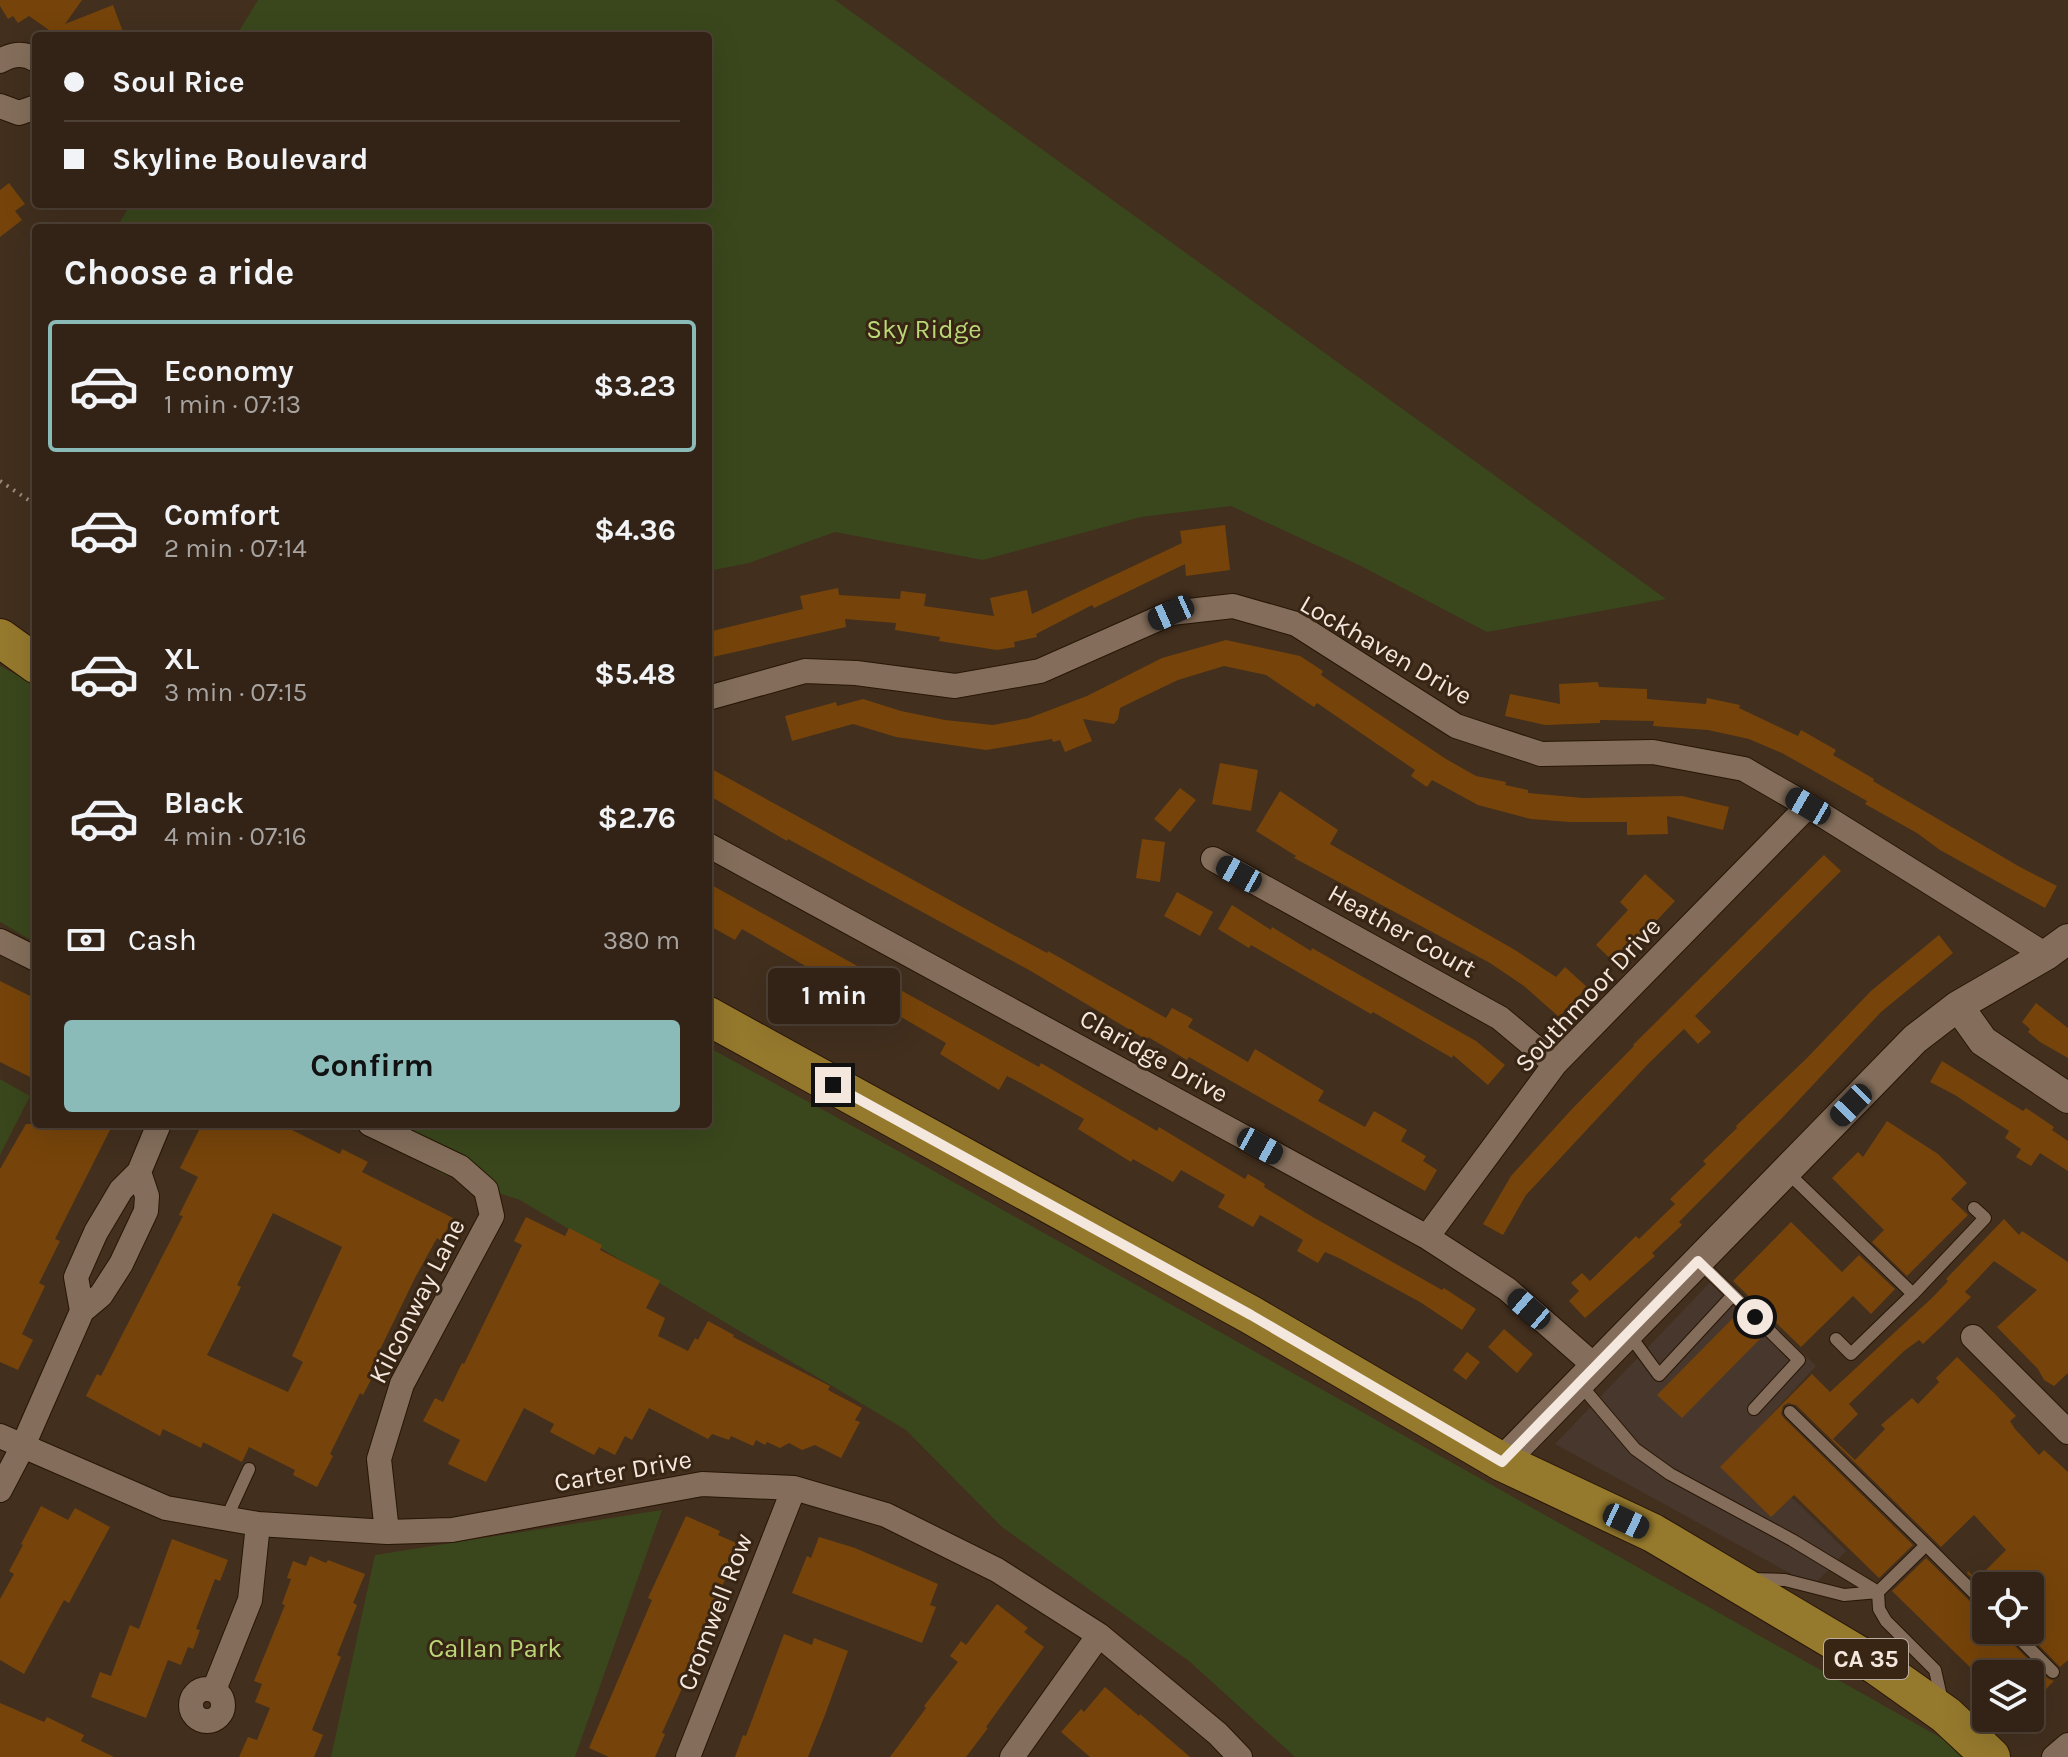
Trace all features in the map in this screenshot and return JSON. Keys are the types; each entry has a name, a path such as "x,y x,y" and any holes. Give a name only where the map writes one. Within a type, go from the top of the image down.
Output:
{"main road":[{"path":"0,638 32,663"},
{"path":"0,648 32,664"},
{"name":"CA 35","path":"712,1018 1251,1315 1502,1462 1653,1533 1877,1666 1946,1715 1991,1757"}],"street":[{"path":"0,61 19,54 32,59"},
{"path":"0,106 19,113 32,108"},
{"name":"Lockhaven Drive","path":"712,697 805,671 856,673 955,686 998,679 1040,671 1171,613 1233,606 1296,624 1456,726 1541,754 1653,752 1744,769 2057,947"},
{"name":"Southmoor Drive","path":"1427,1237 1555,1064 1808,806"},
{"name":"Claridge Drive","path":"712,847 1427,1237 1507,1289 1587,1375"},
{"name":"Heather Court","path":"1213,859 1500,1018 1555,1064"},
{"path":"0,941 32,957"},
{"path":"1502,1462 1915,1039 1958,1006 2057,947"},
{"path":"1958,1006 1983,1041 2068,1098"},
{"path":"82,1311 76,1277 96,1232 121,1190 139,1172 157,1128"},
{"name":"Kilconway Lane","path":"378,1128 460,1167 486,1190 492,1216 402,1384 379,1459 387,1532"},
{"path":"0,1490 22,1448 82,1311 101,1295 121,1264 146,1211 147,1196 139,1172"},
{"path":"1973,1337 2068,1432"},
{"name":"Carter Drive","path":"0,1436 166,1508 258,1524 387,1532 452,1530 702,1484 794,1488 886,1515 997,1570 1099,1635 1218,1734 1240,1757"},
{"name":"Cromwell Row","path":"688,1757 794,1488"},
{"path":"214,1690 250,1600 258,1524"},
{"path":"1012,1757 1099,1635"},
{"path":"2054,1757 2068,1745"}],"lane":[{"path":"1786,1171 1913,1294"},
{"path":"1836,1339 1851,1354 1985,1218 1974,1208"},
{"path":"1698,1261 1799,1360 1754,1409"},
{"path":"1628,1333 1659,1375 1733,1295"},
{"path":"1587,1375 1635,1449 1670,1474 1792,1540 1878,1592"},
{"path":"1790,1412 1972,1591"},
{"path":"226,1519 249,1469"},
{"path":"1729,1579 1785,1580 1844,1595 1878,1592 1926,1545"},
{"path":"1878,1592 1879,1609 1886,1621 1935,1670 1946,1715"},
{"path":"2025,1644 2053,1672"}],"path":[{"path":"0,481 32,502"}],"shaded area":[{"path":"1720,1272 1816,1366 1741,1447 1846,1551 1813,1586 1555,1444"}],"green space":[{"name":"Sky Ridge","path":"258,0 835,0 1666,599 1487,632 1359,565 1231,506 1141,517 983,560 835,532 749,563 712,570 712,224 118,224 128,208 712,208 712,32 238,32"},
{"path":"0,666 32,683 32,941 0,922"},
{"path":"712,1049 1952,1744 1965,1757 1295,1757 1189,1661 1002,1527 906,1430 520,1200 442,1174 362,1128 712,1128"},
{"path":"0,1079 30,1096 0,1155"},
{"name":"Callan Park","path":"662,1510 575,1757 331,1757 375,1555"}],"building":[{"path":"0,0 82,0 65,24 113,5 123,32 45,32 49,30 29,16 18,23 13,16 8,19"},
{"path":"9,183 25,204 15,211 22,220 0,237 0,190"},
{"path":"1225,525 1230,570 1186,576 1185,564 1094,608 1092,605 1036,634 1037,637 1014,642 1015,647 997,650 939,641 940,637 895,630 896,623 845,619 846,627 712,657 712,631 803,609 800,596 838,588 839,595 900,599 901,591 926,594 924,606 994,616 990,598 1027,590 1032,614 1182,543 1180,531"},
{"path":"1226,640 1300,656 1323,671 1321,675 1331,682 1476,776 1506,782 1505,785 1528,790 1528,793 1583,798 1682,796 1729,807 1723,830 1667,816 1668,834 1627,835 1627,822 1531,819 1478,805 1432,780 1427,787 1411,776 1415,770 1317,703 1314,707 1266,675 1224,666 1178,680 1120,708 1114,724 1083,719 1092,741 1065,752 1060,740 986,750 896,737 853,724 792,741 785,716 836,702 837,706 863,699 945,720 993,725 1029,718 1087,696 1162,658"},
{"path":"1598,682 1599,687 1647,689 1647,699 1706,704 1707,698 1740,705 1739,708 1798,736 1801,730 1836,750 1833,755 1873,781 2057,886 2045,908 1940,850 1917,833 1865,804 1867,801 1782,753 1749,739 1708,730 1653,726 1654,721 1600,720 1600,723 1545,725 1505,716 1510,694 1560,704 1559,684"},
{"path":"1220,763 1258,770 1251,811 1212,804"},
{"path":"712,769 1166,1018 1172,1008 1193,1019 1188,1027 1248,1062 1255,1049 1324,1091 1318,1101 1365,1127 1374,1111 1407,1130 1401,1141 1426,1156 1423,1161 1437,1170 1425,1191 1189,1057 1187,1060 1148,1037 1147,1040 1029,970 787,841 712,797"},
{"path":"1180,788 1196,800 1170,832 1154,819"},
{"path":"1280,791 1338,830 1330,844 1515,950 1556,977 1565,967 1587,987 1559,1017 1524,986 1490,963 1294,858 1296,856 1256,831"},
{"path":"1142,839 1165,842 1160,882 1136,878"},
{"path":"1824,855 1841,871 1695,1016 1711,1032 1698,1044 1684,1029 1647,1065 1526,1195 1503,1235 1483,1224 1511,1176 1572,1109"},
{"path":"1645,874 1675,901 1616,964 1596,945 1628,910 1620,902"},
{"path":"712,885 1039,1067 1041,1063 1157,1131 1159,1127 1245,1179 1248,1174 1311,1216 1442,1290 1444,1288 1476,1309 1462,1330 1420,1302 1339,1258 1325,1252 1318,1263 1297,1251 1303,1240 1260,1215 1253,1227 1218,1207 1225,1195 1181,1170 1173,1182 1133,1159 1131,1162 1078,1129 1084,1119 1021,1083 1007,1076 999,1090 940,1054 946,1043 901,1017 847,990 842,998 821,987 826,978 742,929 735,940 712,927"},
{"path":"1177,892 1213,912 1200,936 1164,916"},
{"path":"1232,905 1271,930 1272,927 1311,951 1312,948 1476,1041 1505,1065 1488,1085 1453,1055 1452,1058 1373,1012 1371,1014 1251,945 1249,948 1218,929"},
{"path":"1939,935 1953,953 1881,1012 1679,1222 1682,1225 1652,1253 1655,1256 1585,1318 1569,1301 1579,1291 1571,1283 1582,1273 1590,1281 1636,1236 1639,1239 1675,1204 1670,1199 1706,1164 1703,1161 1736,1126 1871,991"},
{"path":"0,981 32,997 32,1078 0,1062"},
{"path":"2036,1003 2068,1028 2068,1058 2040,1042 2022,1022"},
{"path":"1942,1061 2054,1127 2052,1130 2068,1141 2068,1171 2040,1153 2031,1166 2016,1157 2021,1149 2005,1138 2009,1131 1930,1082"},
{"path":"1887,1121 1938,1154 1967,1183 1951,1199 1968,1215 1907,1276 1872,1242 1884,1230 1832,1178 1858,1152 1863,1157"},
{"path":"26,1124 32,1124 32,1128 111,1128 55,1239 60,1241 39,1283 45,1286 22,1334 33,1340 18,1370 0,1362 0,1169"},
{"path":"200,1128 288,1128 340,1154 342,1149 368,1162 362,1172 453,1218 441,1241 437,1238 416,1276 370,1370 375,1372 363,1395 360,1393 317,1487 293,1475 295,1470 249,1447 242,1462 203,1442 201,1448 163,1429 160,1436 86,1396 97,1374 101,1376 183,1216 179,1215 198,1177 180,1168","holes":["273,1213 342,1247 292,1356 303,1362 288,1392 207,1355"]},
{"path":"526,1217 565,1236 569,1228 602,1245 600,1250 660,1281 646,1308 665,1318 658,1336 688,1351 708,1321 830,1386 828,1390 862,1408 855,1420 860,1422 841,1458 815,1445 802,1450 789,1443 780,1448 756,1440 753,1446 731,1436 729,1440 712,1434 708,1439 649,1408 632,1440 625,1436 615,1455 599,1447 594,1455 550,1432 554,1424 524,1408 486,1482 448,1464 460,1440 423,1421 435,1398 443,1402 464,1364 522,1245 514,1241"},
{"path":"2004,1219 2019,1235 2022,1231 2068,1262 2068,1373 2054,1386 2044,1380 2038,1369 1997,1327 2037,1290 1994,1261 1965,1292 1971,1297 1942,1326 1923,1344 1919,1340 1904,1351 1849,1404 1858,1414 1833,1439 1855,1460 1885,1429 1881,1425 1912,1398 1918,1404 1939,1382 1936,1378 1957,1357 1996,1395 2016,1416 2010,1421 2015,1429 2039,1455 2044,1450 2068,1472 2068,1660 2060,1667 2038,1644 2044,1644 2044,1572 1984,1572 2006,1550 1974,1515 1941,1547 1796,1405 1788,1403 1783,1406 1781,1414 1784,1418 1913,1545 1879,1578 1794,1495 1771,1517 1720,1467 1812,1374 1830,1392 1933,1297 1948,1281 1946,1279"},
{"path":"1791,1222 1842,1272 1859,1255 1895,1289 1871,1314 1853,1296 1801,1347 1733,1281"},
{"path":"1738,1313 1762,1337 1682,1418 1657,1395"},
{"path":"1504,1329 1533,1354 1517,1373 1488,1347"},
{"path":"1467,1352 1480,1362 1466,1380 1453,1370"},
{"path":"41,1506 68,1520 75,1508 110,1527 69,1603 64,1600 24,1674 0,1660 0,1599 14,1574 9,1571"},
{"path":"686,1516 720,1531 718,1535 741,1545 713,1606 716,1607 662,1733 665,1734 655,1757 609,1757 589,1748 652,1600 648,1598"},
{"path":"819,1537 855,1548 938,1584 930,1605 936,1607 922,1643 792,1593 807,1556 811,1558"},
{"path":"172,1539 228,1560 220,1581 215,1579 196,1629 200,1630 193,1649 188,1647 181,1665 168,1660 146,1718 91,1697 100,1672 111,1676 130,1625 139,1629"},
{"path":"310,1556 365,1574 353,1603 357,1605 337,1655 341,1657 312,1730 323,1735 314,1757 239,1757 248,1737 257,1740 270,1708 255,1702 262,1684 254,1681 285,1605 282,1604 291,1579 287,1578 293,1561 306,1566"},
{"path":"1926,1558 1972,1603 1972,1644 2013,1644 2029,1660 1972,1660 1972,1669 1892,1591"},
{"path":"997,1604 1028,1628 1024,1632 1044,1647 988,1728 966,1757 890,1757 958,1662 950,1656 961,1641 966,1645"},
{"path":"784,1634 812,1645 814,1638 848,1651 825,1715 808,1757 735,1757 743,1735 746,1736"},
{"path":"2044,1675 2054,1681 2044,1691"},
{"path":"1105,1687 1190,1757 1090,1757 1061,1732 1081,1709 1084,1712"},
{"path":"0,1703 44,1722 47,1717 84,1735 81,1741 114,1757 0,1757"}],"route":[{"path":"833,1085 1251,1315 1502,1462 1698,1261 1755,1317"}]}
